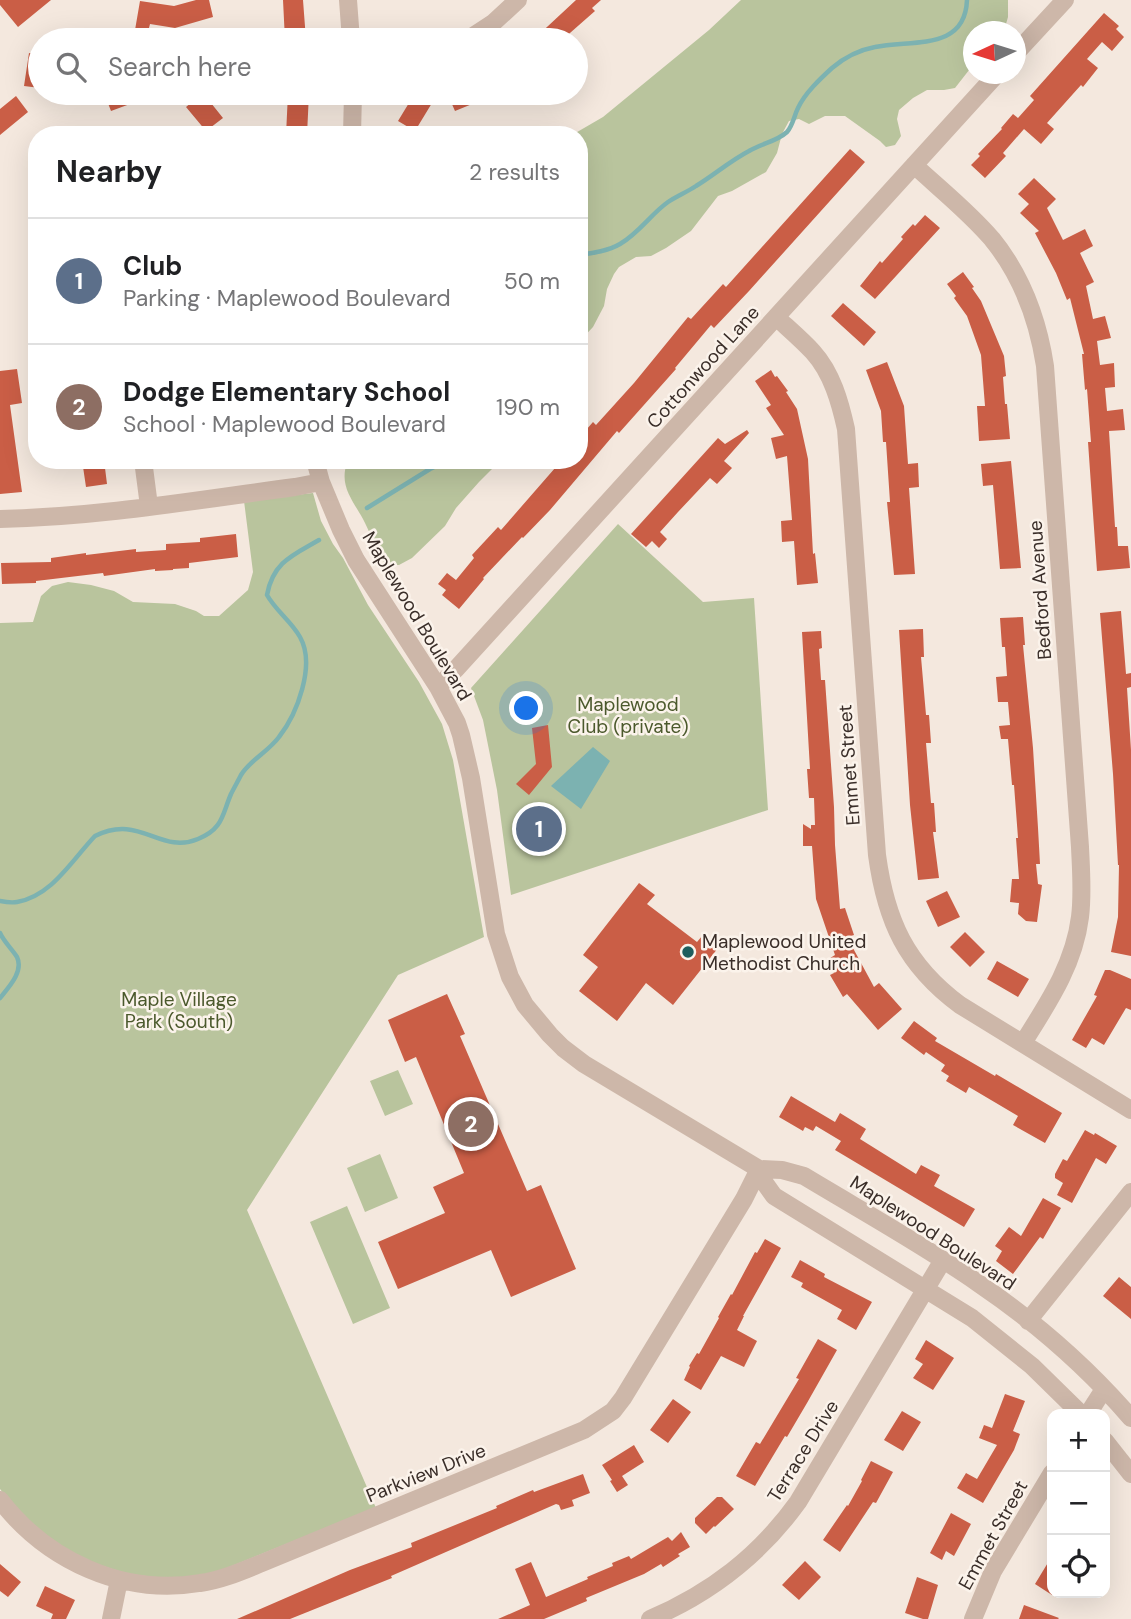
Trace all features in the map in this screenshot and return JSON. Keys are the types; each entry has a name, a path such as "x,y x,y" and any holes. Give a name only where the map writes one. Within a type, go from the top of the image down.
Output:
{"street":[{"path":"348,0 350,28"},
{"path":"485,28 519,0"},
{"path":"1026,42 1065,0"},
{"name":"Cottonwood Lane","path":"438,687 988,84"},
{"path":"352,126 353,105"},
{"name":"Bedford Avenue","path":"914,165 976,222 1007,261 1022,286 1033,313 1045,366 1082,898 1078,931 1067,967 1054,994 1023,1044"},
{"name":"Emmet Street","path":"776,317 821,363 835,390 846,429 877,855 880,880 896,930 906,950 932,982 960,1005 1131,1110"},
{"path":"144,469 149,506"},
{"name":"Maplewood Boulevard","path":"317,469 341,530 356,560 438,687 457,723 464,748 499,948 525,1005 550,1035 573,1056 759,1169 782,1170 804,1176 980,1284 1071,1357 1131,1418"},
{"path":"0,519 40,518 149,506 321,482"},
{"name":"Maplewood Boulevard","path":"759,1169 769,1189 785,1203 972,1318 1045,1378 1076,1409"},
{"name":"Parkview Drive","path":"0,1500 24,1528 56,1553 76,1564 119,1580 176,1586 229,1576 584,1430 613,1411 623,1398 744,1199 759,1169"},
{"path":"1028,1321 1131,1192"},
{"name":"Terrace Drive","path":"650,1619 687,1611 744,1563 784,1521 943,1260"},
{"path":"1091,1409 1104,1389"},
{"path":"1110,1447 1131,1474"},
{"name":"Emmet Street","path":"973,1619 993,1571 1047,1481"},
{"path":"111,1619 119,1580"}],"green space":[{"path":"741,0 1008,0 1007,21 963,21 963,78 955,88 927,90 899,110 897,119 901,136 895,145 886,147 845,116 825,116 809,124 799,119 789,121 777,153 766,172 718,196 691,231 666,248 651,256 636,257 619,267 607,289 604,306 588,332 588,126 603,117 709,30"},
{"path":"492,469 456,508 445,526 412,558 399,565 385,565 349,494 345,470"},
{"name":"Maple Village Park (South)","path":"313,493 321,521 333,544 442,724 453,760 484,937 398,975 247,1210 376,1508 212,1574 171,1579 128,1574 90,1562 46,1538 0,1489 0,623 33,622 41,596 52,586 68,582 114,591 133,602 175,604 204,616 219,616 248,590 253,572 244,501"},
{"name":"Maplewood Club (private)","path":"618,524 703,602 754,598 768,810 511,895 497,790 483,720 471,688"},
{"path":"398,1070 413,1104 385,1116 370,1081"},
{"path":"380,1154 398,1198 365,1212 347,1168"},
{"path":"347,1206 390,1308 353,1324 310,1222"}],"water":[{"path":"593,747 610,761 581,809 551,786"}],"building":[{"path":"0,0 51,0 18,27 0,5"},
{"path":"196,0 209,0 213,17 175,28 150,24 149,28 135,28 140,1 174,6"},
{"path":"283,0 303,0 305,28 284,28"},
{"path":"576,0 601,0 592,8 595,11 576,28 546,28"},
{"path":"1104,13 1119,26 1116,29 1124,37 1112,51 1102,42 1087,59 1098,68 1047,123 1054,129 1041,144 1024,129 1003,153 1006,156 985,178 971,165 980,156 978,154 1013,114 1018,118 1034,100 1030,96"},
{"path":"28,60 28,86 24,86"},
{"path":"16,96 28,112 0,135 0,109"},
{"path":"109,105 127,105 111,111"},
{"path":"213,105 223,118 213,126 202,126 186,107"},
{"path":"287,105 308,105 307,126 286,126"},
{"path":"408,105 431,105 418,126 406,126 398,121"},
{"path":"452,105 470,105 455,111"},
{"path":"850,149 865,162 749,291 714,328 711,325 676,369 588,465 588,428 593,422 596,425 634,383 688,317 691,319 723,284 726,287"},
{"path":"1034,178 1056,199 1047,208 1063,240 1085,229 1093,246 1080,253 1094,282 1086,286 1093,319 1105,316 1111,338 1097,341 1100,365 1114,363 1115,387 1105,388 1107,411 1123,409 1125,430 1109,431 1115,527 1118,546 1128,546 1130,568 1097,571 1084,354 1070,298 1067,300 1035,233 1039,231 1020,213 1029,204 1018,194"},
{"path":"925,215 940,228 875,299 860,286 880,261 882,263 903,239 901,237"},
{"path":"963,272 981,301 1004,356 1006,376 1003,377 1010,439 979,441 977,406 985,406 981,355 967,316 947,284"},
{"path":"843,303 876,332 864,346 831,316"},
{"path":"887,362 904,406 908,464 918,463 919,487 909,488 915,574 894,575 887,502 890,502 886,442 883,442 881,411 866,370"},
{"path":"17,369 22,403 10,405 22,492 0,494 0,371"},
{"path":"771,370 788,391 786,392 797,409 808,459 813,554 815,553 818,583 797,585 794,541 782,542 781,521 792,520 787,456 776,459 771,438 784,435 766,408 771,405 755,381"},
{"path":"747,430 749,433 724,461 732,468 717,484 710,478 678,512 660,532 667,539 659,548 652,541 646,547 631,534 718,438 725,444"},
{"path":"1011,461 1021,568 1000,569 993,485 983,486 981,464"},
{"path":"83,469 105,469 107,484 86,487"},
{"path":"554,469 585,469 550,510 483,578 459,609 442,595 446,590 438,584 447,573 456,580 474,558 472,555 498,527 501,530"},
{"path":"236,534 238,557 189,563 189,568 155,569 104,576 103,573 36,583 2,584 1,563 51,562 51,558 136,549 136,552 166,550 166,544 200,542 200,538"},
{"path":"1121,611 1126,674 1131,673 1131,687 1127,688 1131,750 1131,956 1111,952 1118,917 1119,865 1100,613"},
{"path":"1023,617 1040,864 1036,864 1038,884 1042,885 1037,922 1026,921 1018,914 1019,903 1010,902 1012,879 1019,879 1018,838 1008,739 1001,739 999,726 1010,725 1008,702 998,702 996,677 1007,676 1000,618"},
{"path":"923,629 924,657 921,657 931,743 926,743 931,803 934,803 936,832 933,832 939,878 918,880 910,805 899,630"},
{"path":"821,631 821,680 825,680 840,909 845,908 854,935 847,937 874,987 879,983 902,1009 878,1030 847,994 843,997 830,975 834,973 827,960 835,955 816,899 812,846 803,846 803,824 811,829 811,825 815,825 814,798 809,798 807,769 810,769 802,632"},
{"path":"548,725 552,767 529,795 516,784 536,764 532,728"},
{"name":"Maplewood United Methodist Church","path":"639,883 655,895 647,904 697,942 702,936 718,948 673,1005 646,983 617,1021 579,991 598,967 583,955"},
{"path":"947,891 960,917 938,927 926,901"},
{"path":"965,932 985,952 970,967 950,947"},
{"path":"997,961 1029,979 1018,997 987,979"},
{"path":"1105,970 1131,979 1131,1010 1126,1008 1104,1045 1092,1038 1086,1048 1072,1040 1097,996 1094,995"},
{"path":"447,994 465,1034 460,1036 527,1191 541,1185 576,1269 511,1297 491,1250 398,1289 378,1242 445,1213 433,1187 464,1173 416,1057 405,1062 388,1020"},
{"path":"914,1021 937,1038 935,1041 1062,1113 1045,1143 1013,1125 1018,1116 969,1087 966,1093 946,1081 949,1076 941,1071 945,1065 926,1052 924,1055 901,1038"},
{"path":"791,1096 835,1122 840,1113 866,1129 860,1139 916,1174 921,1165 940,1175 934,1186 975,1209 964,1227 835,1150 841,1141 816,1126 813,1131 805,1127 803,1131 779,1117"},
{"path":"1085,1130 1117,1146 1106,1164 1096,1158 1072,1203 1057,1195 1063,1183 1055,1178 1055,1174 1063,1159 1067,1161"},
{"path":"1043,1198 1061,1208 1043,1239 1040,1237 1013,1274 996,1261 1002,1251 995,1246 1009,1227 1021,1236"},
{"path":"765,1239 781,1248 737,1330 757,1341 744,1367 721,1356 701,1390 684,1380 689,1366 697,1353 699,1354 755,1252 757,1253"},
{"path":"800,1260 825,1274 824,1277 872,1302 856,1330 837,1319 842,1310 801,1287 803,1283 791,1277"},
{"path":"1119,1277 1131,1287 1131,1319 1103,1296"},
{"path":"818,1339 837,1350 787,1437 785,1436 755,1486 736,1476 756,1442 760,1444 799,1379 796,1378"},
{"path":"926,1340 954,1358 933,1390 913,1378 923,1364 915,1359"},
{"path":"1005,1394 1025,1401 1013,1431 1020,1434 1014,1450 983,1503 957,1488 966,1473 977,1479 997,1445 979,1438 984,1425 992,1428"},
{"path":"673,1399 691,1412 668,1443 650,1430"},
{"path":"902,1411 921,1422 903,1451 884,1440"},
{"path":"634,1445 644,1462 622,1476 628,1485 617,1492 602,1465"},
{"path":"871,1461 893,1472 876,1503 873,1502 840,1552 823,1540 848,1506"},
{"path":"583,1474 590,1493 572,1500 574,1506 561,1510 556,1504 391,1576 392,1578 290,1619 237,1619 350,1570 412,1547 411,1543 497,1508 496,1506 533,1490 534,1492"},
{"path":"717,1497 722,1497 734,1509 706,1534 695,1523 695,1518"},
{"path":"951,1513 971,1524 954,1556 946,1551 942,1560 930,1553"},
{"path":"681,1532 690,1547 663,1567 661,1564 544,1619 498,1619 530,1605 515,1569 531,1562 546,1597 588,1579 587,1577 613,1566 612,1563 629,1556 631,1559 668,1537 672,1541"},
{"path":"805,1561 821,1577 799,1600 782,1585"},
{"path":"0,1564 21,1582 8,1597 0,1591"},
{"path":"1047,1564 1047,1592 1035,1584"},
{"path":"917,1577 938,1585 928,1619 905,1613"},
{"path":"45,1586 75,1600 66,1619 51,1619 53,1614 36,1606"},
{"path":"1024,1605 1059,1618 1019,1619"}],"waterway":[{"path":"588,253 620,244 668,202 742,155 787,132 801,102 832,68 847,57 875,47 947,36 957,28 964,17 967,0"},
{"path":"367,508 430,469"},
{"path":"0,901 17,902 41,893 60,876 95,836 111,830 137,831 172,842 185,843 206,835 217,826 241,775 279,737 298,703 305,675 304,648 296,631 267,595 279,567 293,555 319,540"},
{"path":"0,933 19,963 14,979 0,998"}],"place":[{"name":"Club","path":"539,829"},
{"name":"Maplewood United Methodist Church","path":"688,952"},
{"name":"Dodge Elementary School","path":"471,1124"}]}
